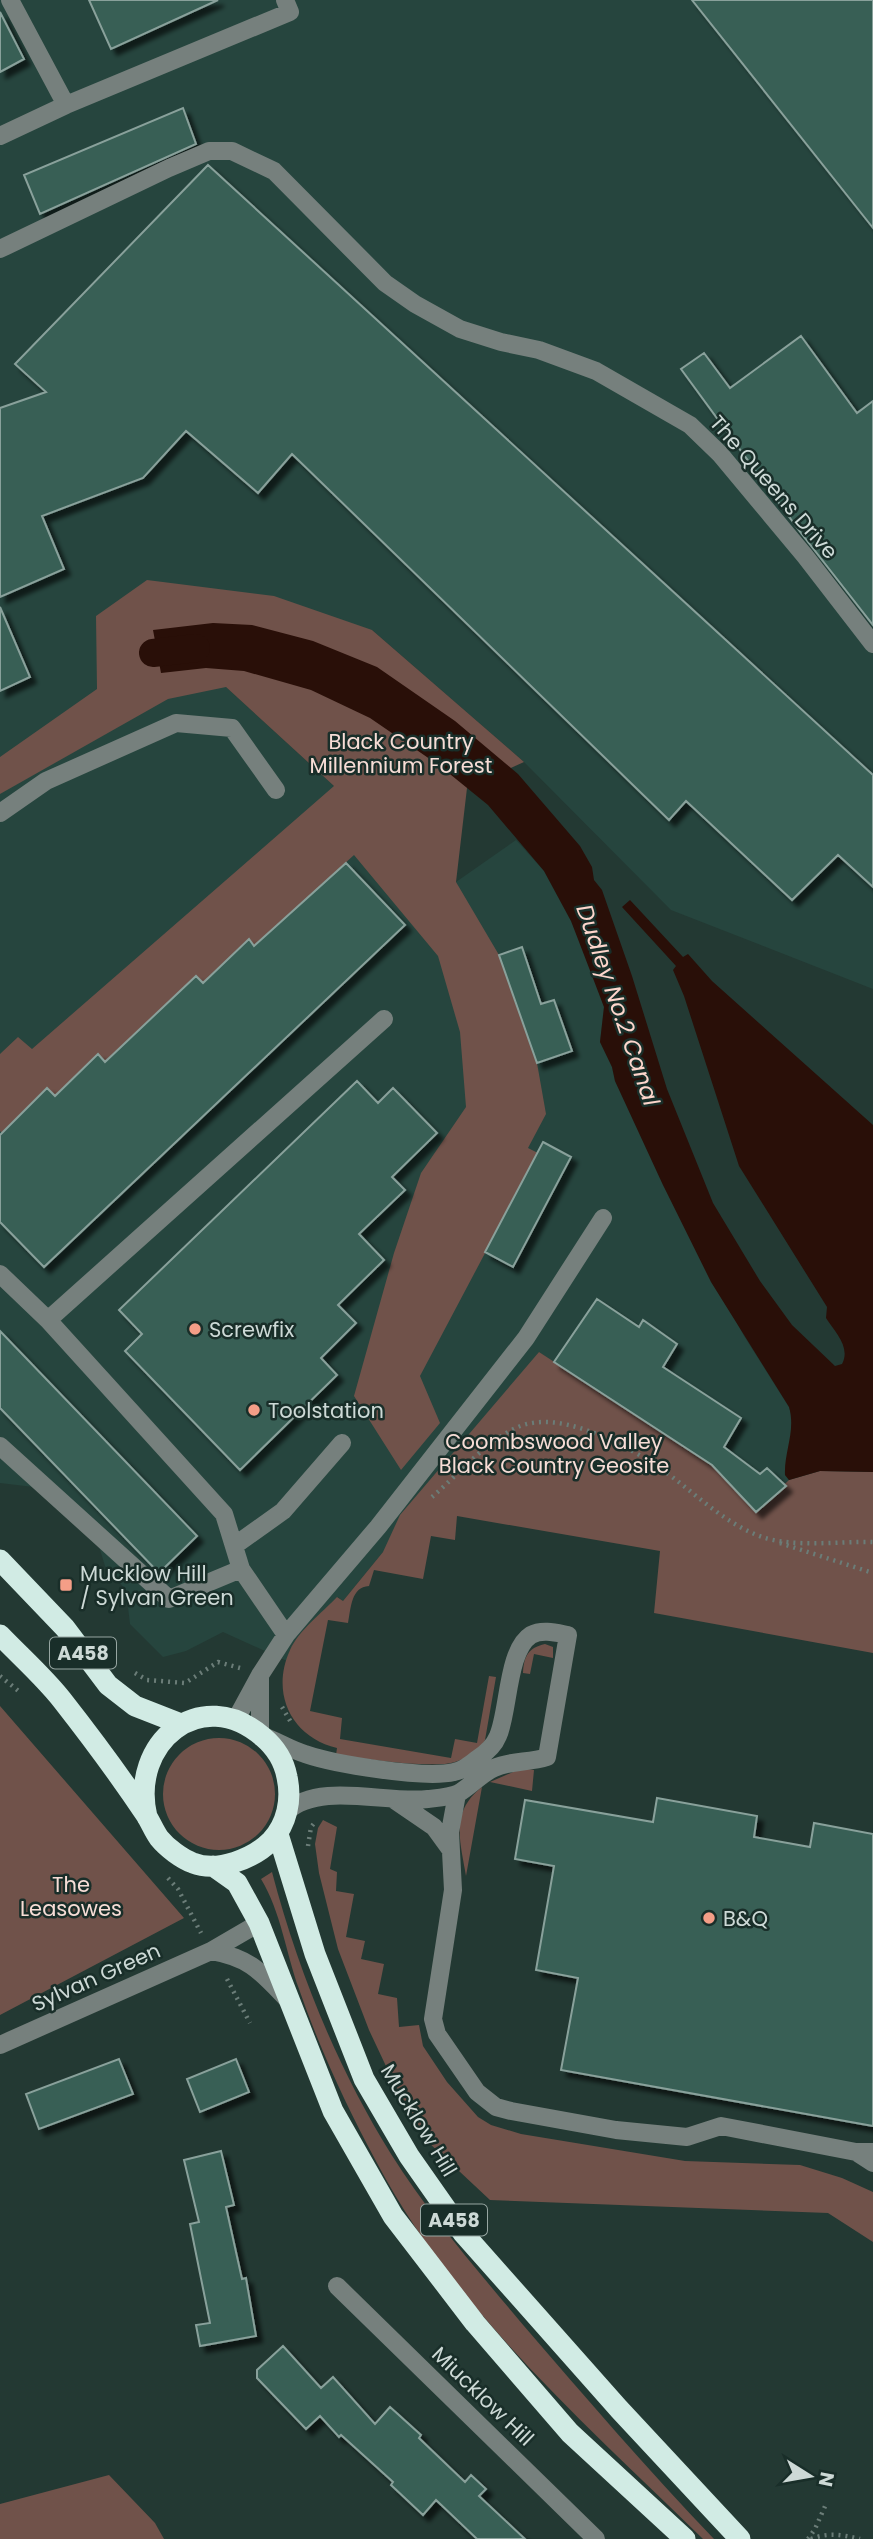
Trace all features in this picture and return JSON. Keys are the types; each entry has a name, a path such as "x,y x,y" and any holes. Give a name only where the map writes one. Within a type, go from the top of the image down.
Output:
{"highway":[{"name":"A458","path":"0,1560 65,1628 108,1685 135,1706 181,1724 153,1752 146,1767 143,1786 147,1817"},
{"name":"A458","path":"0,1635 61,1698 160,1839 194,1863 213,1866 237,1883 259,1923 333,2111 393,2217 475,2323 570,2433 685,2539"},
{"path":"181,1724 193,1718 212,1715 235,1720 253,1728 272,1745 282,1761 289,1788 285,1822 278,1834 262,1850 232,1863 213,1866"},
{"name":"Mucklow Hill","path":"278,1834 314,1954 364,2079 409,2156 463,2233 740,2539"}],"street":[{"path":"10,0 66,105"},
{"path":"0,136 66,105 290,12 285,0"},
{"name":"The Queens Drive","path":"0,249 209,151 232,152 274,171 385,283 415,304 460,330 540,350 596,371 691,425 720,454 806,556 873,644"},
{"path":"0,813 46,782 176,723 232,727 276,790"},
{"path":"48,1320 384,1019"},
{"path":"235,1720 286,1635 386,1516 526,1338 603,1218"},
{"path":"0,1274 48,1320 224,1514 241,1569 286,1635"},
{"path":"234,1546 283,1511 342,1444"},
{"path":"0,1446 169,1599 241,1569"},
{"path":"260,1675 260,1735 304,1754 330,1760 402,1771 455,1772 474,1762 491,1748 499,1735 512,1674 525,1641 533,1634 550,1632 568,1635 547,1757 495,1767 457,1794 425,1799 332,1795 295,1804 286,1812"},
{"path":"457,1794 450,1832 453,1890 433,2019 437,2034 477,2092 487,2102 496,2108 617,2130 687,2137 721,2126 865,2152 873,2163"},
{"path":"392,1799 434,1828 450,1849"},
{"name":"Sylvan Green","path":"0,2045 211,1951 259,1923"},
{"path":"211,1951 234,1955 252,1964 291,2004"},
{"name":"Miucklow Hill","path":"337,2286 596,2539"}],"path":[{"path":"426,1502 504,1435 521,1426 552,1420 580,1428 649,1461 732,1522 762,1537 873,1573"},
{"path":"762,1537 804,1543 873,1542"},
{"path":"128,1669 147,1680 185,1683 218,1662 239,1668"},
{"path":"281,1697 283,1709 294,1727"},
{"path":"308,1848 311,1834"},
{"path":"225,1975 250,2023"},
{"path":"810,2539 826,2504"},
{"path":"810,2539 823,2534 860,2539"}],"shaded area":[{"path":"0,0 873,0 873,989 671,910 524,762 372,630 226,687 334,786 456,882 516,840 544,871 586,955 604,1007 600,1042 612,1067 615,1081 663,1185 744,1336 789,1407 793,1419 785,1475 789,1480 756,1512 539,1352 413,1537 383,1552 343,1601 338,1597 301,1634 290,1650 287,1661 223,1632 186,1651 163,1657 130,1624 126,1590 105,1566 98,1543 42,1488 0,1483"}],"green space":[{"name":"Black Country Millennium Forest","path":"147,580 274,596 372,630 524,762 467,788 456,882 499,955 537,1063 546,1114 528,1148 538,1153 420,1376 440,1423 401,1470 354,1396 394,1253 421,1173 466,1107 460,1032 438,956 354,855 254,946 249,940 203,983 196,976 105,1062 98,1055 55,1096 46,1088 2,1133 0,1131 0,1054 18,1037 32,1049 334,786 226,687 168,699 0,794 0,757 97,689 96,616"},
{"name":"Coombswood Valley Black Country Geosite","path":"539,1352 712,1465 756,1511 789,1480 820,1471 873,1472 873,1653 654,1613 660,1551 457,1516 455,1540 431,1536 423,1579 374,1570 369,1586 363,1587 355,1594 348,1623 328,1620 310,1711 342,1718 340,1739 451,1758 455,1739 477,1743 489,1676 496,1677 485,1740 472,1754 448,1764 403,1763 336,1755 337,1748 308,1734 297,1724 289,1711 283,1682 284,1666 290,1650 305,1629 337,1597 343,1601 383,1552 400,1515"},
{"path":"545,1644 553,1647 553,1658 534,1654 530,1674 523,1673 528,1654"},
{"name":"The Leasowes","path":"0,1706 184,1918 0,2015"},
{"path":"219,1738 241,1742 259,1754 271,1772 275,1794 271,1816 259,1834 241,1846 219,1850 197,1846 179,1834 167,1816 163,1794 167,1772 179,1754 197,1742"},
{"path":"522,1768 534,1770 532,1791 490,1782"},
{"path":"482,1787 466,1876 460,1839 461,1817 465,1806"},
{"path":"323,1820 337,1827 330,1869 337,1872 336,1891 354,1894 346,1937 365,1941 361,1959 384,1964 378,1994 397,1998 399,2027 419,2025 423,2046 447,2082 478,2117 491,2125 521,2134 685,2161 800,2165 842,2178 873,2192 873,2242 828,2213 490,2200 428,2142 393,2081 369,2030 338,1949 319,1873 315,1844 318,1828"},
{"path":"272,1872 294,1946 336,2053 371,2121 406,2177 454,2242 524,2326 714,2539 703,2539 525,2363 444,2268 409,2217 355,2121 316,2034 294,1975 274,1905 261,1879"},
{"path":"109,2475 155,2523 164,2539 0,2539 0,2504"}],"water":[{"path":"213,623 252,625 313,641 377,667 455,721 518,774 580,846 592,867 594,880 602,890 667,1089 713,1203 760,1281 792,1325 835,1366 842,1364 845,1352 841,1340 826,1318 827,1307 739,1166 684,996 673,970 676,966 622,907 630,900 683,957 688,954 712,981 873,1125 873,1472 820,1471 789,1480 785,1475 791,1433 789,1407 711,1282 615,1081 612,1067 600,1042 604,1007 571,921 544,871 488,805 440,766 370,718 311,690 244,671 206,668 161,673 153,630"}],"building":[{"path":"89,0 218,0 111,49"},
{"path":"692,0 873,0 873,228"},
{"path":"0,12 24,59 0,72"},
{"path":"183,108 196,144 40,214 24,175"},
{"path":"208,165 873,775 873,887 838,855 792,900 686,801 669,820 292,454 258,493 186,431 143,478 42,516 64,569 0,597 0,408 46,392 15,364"},
{"path":"801,336 857,413 873,401 873,625 801,533 681,369 704,353 730,388"},
{"path":"0,607 30,677 0,691"},
{"path":"346,863 405,925 44,1267 0,1222 0,1135 47,1088 55,1096 98,1054 105,1062 196,976 203,983 249,939 254,946"},
{"path":"522,947 541,1004 554,1000 572,1051 537,1063 499,955"},
{"path":"357,1081 378,1103 393,1088 437,1133 392,1177 405,1190 359,1234 384,1260 338,1305 356,1323 321,1358 337,1375 240,1470 125,1351 142,1334 119,1310"},
{"path":"543,1142 571,1157 513,1267 485,1252"},
{"path":"597,1299 639,1327 643,1320 677,1344 663,1367 741,1418 724,1447 760,1474 767,1468 786,1486 756,1512 712,1465 554,1362"},
{"path":"0,1331 197,1536 159,1573 0,1408"},
{"name":"B&Q","path":"657,1798 757,1816 754,1837 810,1847 814,1823 873,1834 873,2126 561,2070 578,1978 536,1970 554,1866 515,1859 525,1800 653,1822"},
{"path":"119,2059 133,2094 39,2129 26,2094"},
{"path":"236,2059 249,2092 200,2112 187,2079"},
{"path":"221,2151 234,2205 226,2207 242,2279 246,2278 256,2336 200,2346 196,2325 210,2323 190,2224 199,2222 184,2160"},
{"path":"283,2346 321,2388 333,2377 375,2424 390,2407 421,2435 419,2438 465,2482 471,2475 486,2489 479,2496 525,2539 477,2539 436,2500 423,2515 391,2485 393,2482 341,2435 339,2437 320,2416 306,2429 257,2378 257,2370"}],"waterway":[{"name":"Dudley No.2 Canal","path":"153,653 196,648"}],"place":[{"name":"Screwfix","path":"195,1329"},
{"name":"Toolstation","path":"254,1410"},
{"name":"Mucklow Hill / Sylvan Green","path":"66,1585"},
{"name":"B&Q","path":"709,1918"}]}
